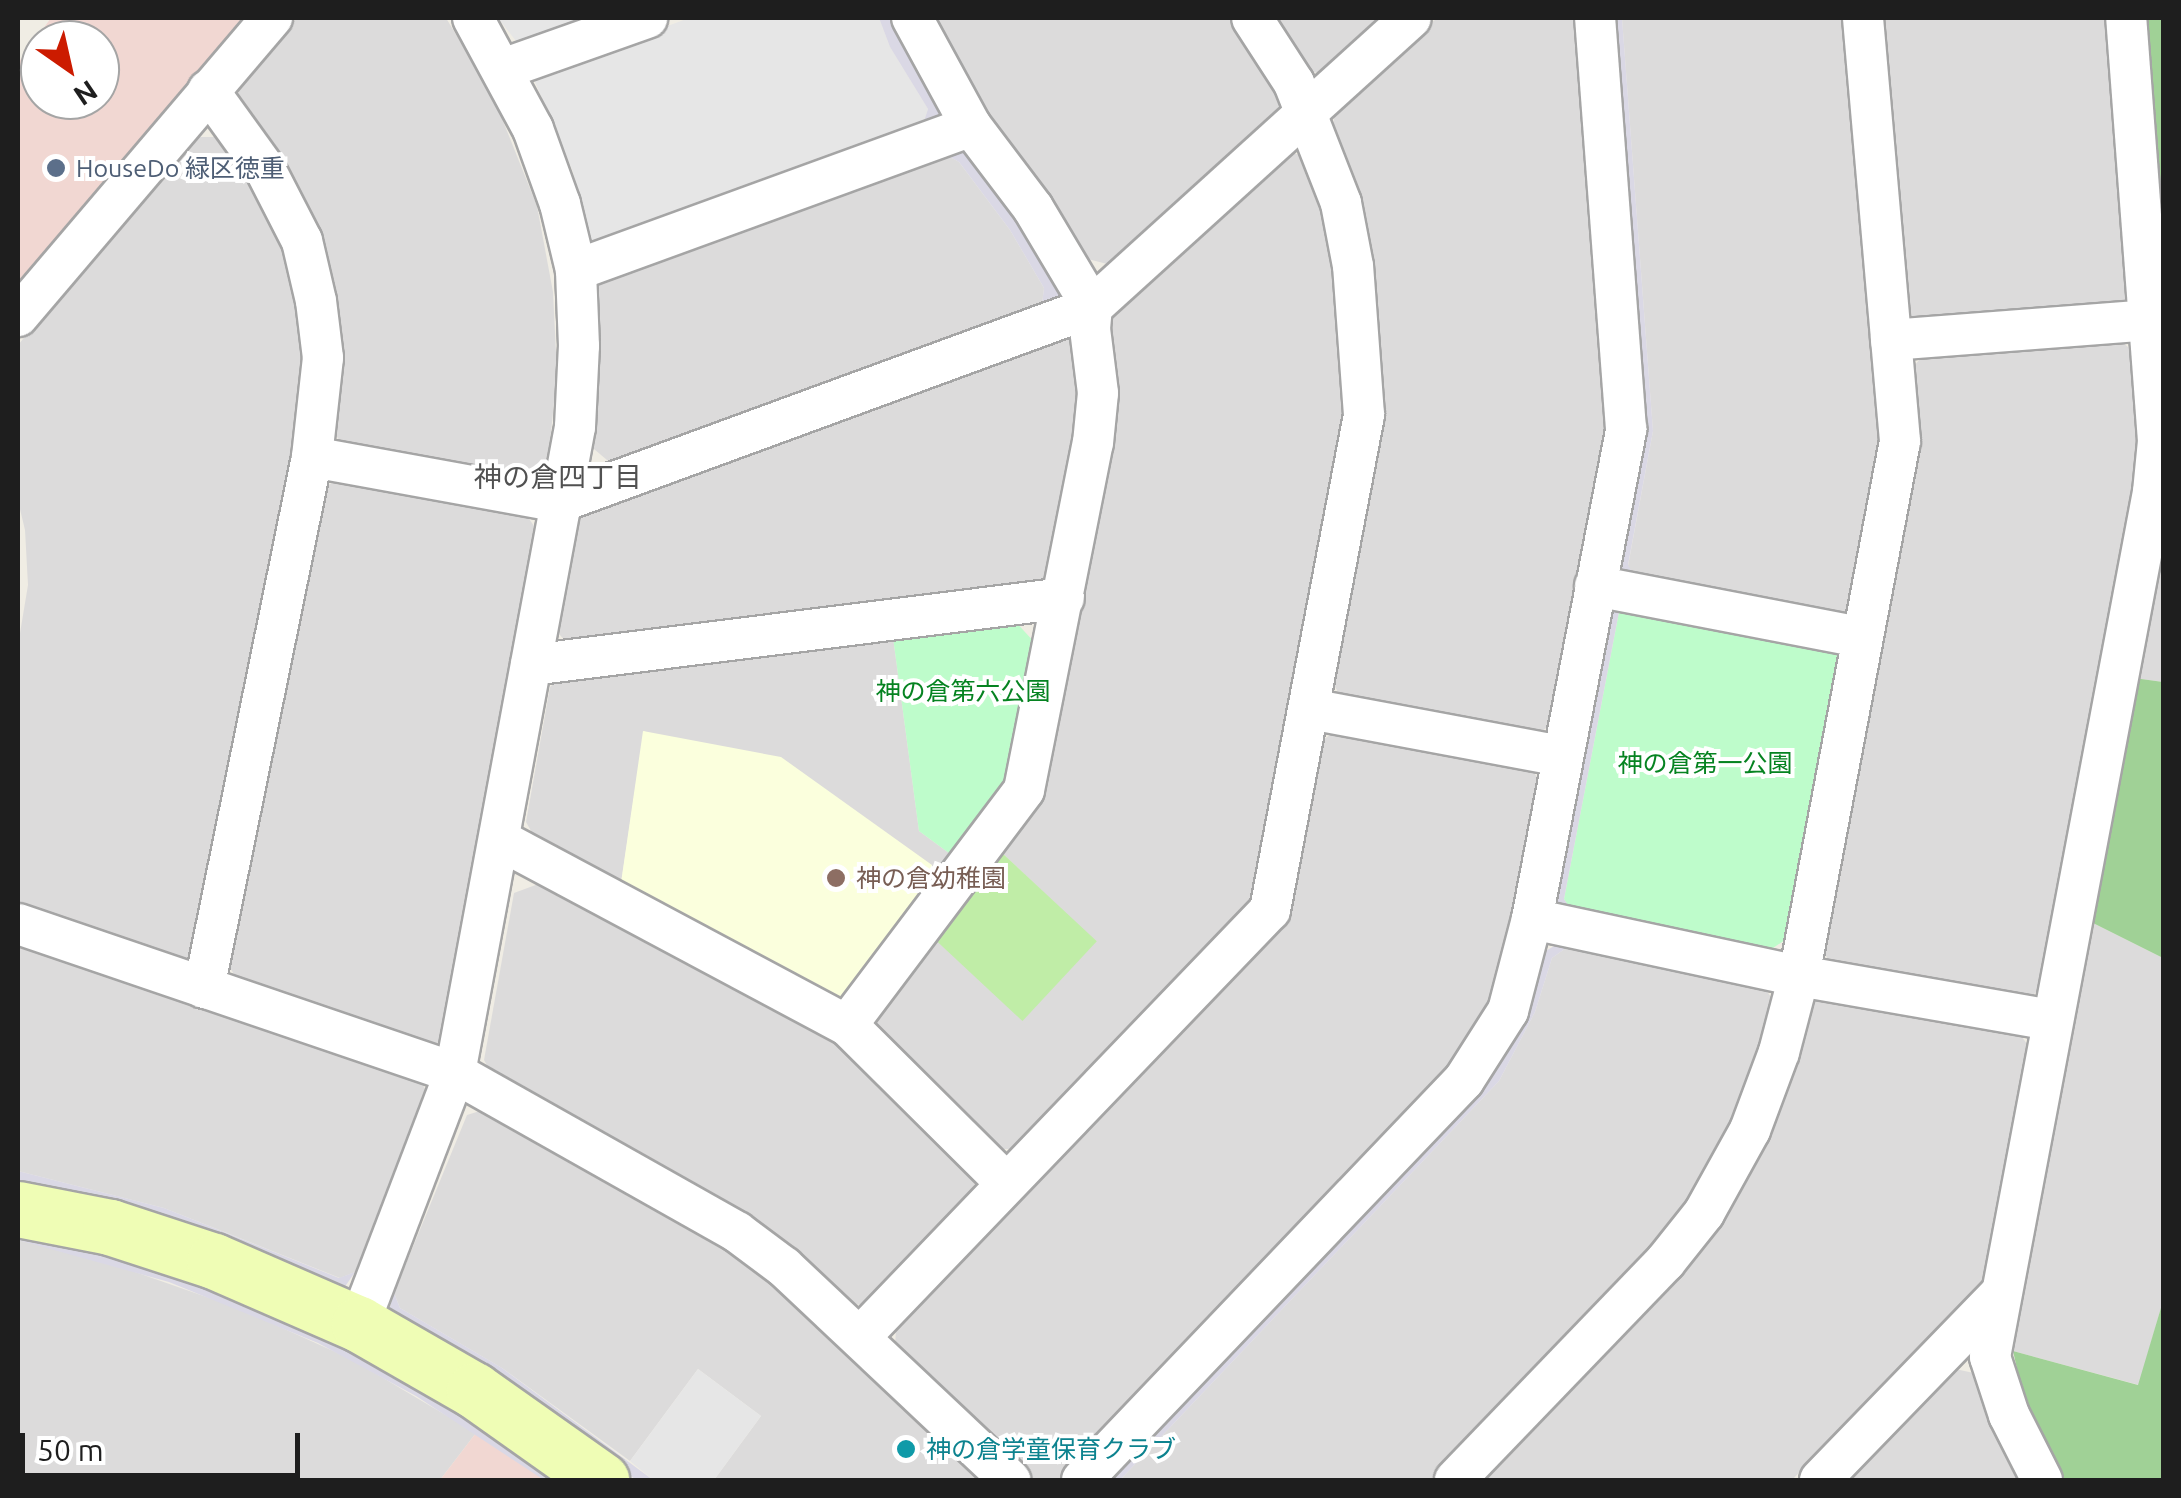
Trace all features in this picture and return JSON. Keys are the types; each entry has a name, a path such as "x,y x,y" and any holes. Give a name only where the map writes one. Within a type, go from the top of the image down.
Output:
{"street":[{"path":"18,316 272,18"},
{"path":"359,1324 455,1074 575,427 579,346 576,270 533,129 472,18"},
{"path":"503,70 647,18"},
{"path":"847,1025 1024,790 1093,443 1098,392 1090,330 1092,307 1033,208 971,126 912,18"},
{"path":"860,1336 1270,910 1364,415 1353,266 1341,204 1294,84 1252,18"},
{"path":"312,457 560,502 1092,307 1411,18"},
{"path":"1082,1480 1472,1070 1508,1011 1532,920 1560,756 1626,428 1595,18"},
{"path":"1455,1480 1665,1262 1704,1213 1750,1130 1779,1052 1799,976 1900,441 1863,18"},
{"path":"2042,1480 2009,1415 1990,1357 2153,492 2158,441 2126,18"},
{"path":"204,988 312,457 322,358 316,301 302,242 265,169 208,90"},
{"path":"576,270 971,126"},
{"path":"1890,340 2150,320"},
{"path":"1595,586 1860,637"},
{"path":"530,665 1064,598"},
{"path":"1310,709 1560,756"},
{"path":"500,840 847,1025 1006,1183"},
{"path":"1532,920 1799,976 2052,1020"},
{"path":"18,924 455,1074 737,1232 784,1267 860,1336 1010,1480"},
{"path":"18,1209 110,1227 214,1261 359,1324 474,1390 600,1480"},
{"path":"1820,1480 2000,1294"}],"shaded area":[{"path":"51,18 246,18 18,289 18,63 20,60 20,120 120,120 120,20"},
{"path":"297,18 446,18 493,96 537,206 553,292 557,373 550,442 545,466 526,477 342,444 333,431 339,397 238,100 239,81"},
{"path":"498,18 594,18 519,45"},
{"path":"689,18 879,18 890,47 928,109 921,130 599,245 590,242 573,172 535,82 536,75"},
{"path":"879,18 893,18 940,105 938,116 921,130 928,109 890,47"},
{"path":"933,18 1234,18 1280,97 1278,115 1111,265 1084,258 977,99"},
{"path":"1272,18 1385,18 1324,73 1306,72"},
{"path":"1437,18 1579,18 1609,428 1553,723 1538,734 1340,696 1331,679 1382,414 1332,128 1336,110"},
{"path":"1611,18 1622,18 1653,431 1628,565 1637,581 1618,572"},
{"path":"1622,18 1846,18 1880,444 1849,609 1833,620 1637,581 1628,566 1653,431"},
{"path":"1881,18 2109,18 2130,293 2119,307 1917,322 1904,309"},
{"path":"192,137 221,137 258,192 289,263 304,345 301,410 196,952 182,961 18,905 18,645 28,585 25,530 18,501 18,345"},
{"path":"961,145 1017,216 1060,287 1058,298 1041,312 1044,288 1010,230 959,162 938,150"},
{"path":"938,150 959,162 1010,230 1044,288 1041,312 614,466 587,443 594,285 603,271"},
{"path":"1288,153 1305,155 1326,219 1346,414 1254,902 1017,1149 999,1149 877,1034 877,1017 935,939 1096,942 1001,852 1044,794 1111,439 1110,316"},
{"path":"1068,337 1074,342 1079,388 1076,434 1048,579 1043,584 568,644 559,634 580,520 588,510"},
{"path":"2121,341 2135,353 2139,436 2132,501 2040,989 2027,1000 1830,963 1821,947 1911,369 1923,356"},
{"path":"336,480 525,513 534,526 446,1038 428,1048 238,981 229,966 321,490"},
{"path":"2163,544 2163,682 2134,678"},
{"path":"1634,603 1619,612 1564,899 1573,913 1552,902 1608,610"},
{"path":"893,637 919,831 953,856 933,882 644,731 621,883 535,838 526,822 550,687 559,679"},
{"path":"643,731 781,757 932,865 933,882 849,994 832,998 621,883"},
{"path":"1334,732 1531,769 1541,782 1506,963 1490,1007 1443,1078 1060,1480 1035,1480 895,1347 896,1329 1287,918 1320,742"},
{"path":"541,883 836,1042 974,1176 975,1193 869,1304 851,1305 492,1074 484,1060 514,893"},
{"path":"2089,921 2163,958 2163,1301 2139,1385 2013,1351 2011,1333"},
{"path":"18,943 420,1080 428,1094 355,1272 340,1278 164,1208 18,1171"},
{"path":"1554,946 1566,948 1552,958 1535,1012 1499,1081 1120,1480 1106,1480 1484,1083 1526,1011 1544,952"},
{"path":"1566,948 1764,987 1773,1000 1762,1050 1717,1154 1654,1246 1430,1480 1120,1480 1499,1081 1535,1012 1552,958"},
{"path":"1822,997 2020,1034 2029,1047 1986,1278 1792,1480 1480,1480 1670,1281 1807,1007"},
{"path":"483,1110 696,1228 764,1275 981,1480 714,1480 761,1416 698,1369 630,1461 502,1368 400,1308 394,1293 467,1115"},
{"path":"18,1171 164,1208 339,1278 355,1272 342,1291 18,1183"},
{"path":"18,1228 187,1276 368,1355 565,1480 544,1480 416,1396 318,1343 169,1282 18,1240"},
{"path":"18,1240 95,1258 238,1308 351,1359 476,1433 440,1480 18,1480"},
{"path":"394,1293 400,1308 502,1368 653,1480 636,1480 568,1427 389,1310"},
{"path":"1951,1368 1978,1374 2023,1480 1843,1480"},
{"path":"698,1369 761,1416 714,1480 653,1480 630,1461"},
{"path":"476,1433 515,1459 544,1480 440,1480"}],"green space":[{"path":"2145,18 2163,18 2163,268"},
{"name":"神の倉第一公園","path":"1634,603 1830,642 1840,656 1785,940 1770,950 1573,913 1564,899 1619,612"},
{"name":"神の倉第六公園","path":"1014,620 1036,644 1009,780 953,856 919,831 893,637"},
{"path":"2134,678 2163,682 2163,958 2089,921"},
{"path":"1001,852 1097,941 1022,1021 927,932"},
{"path":"2163,1301 2163,1480 2063,1480 2027,1413 2013,1351 2138,1385"}],"place":[{"name":"HouseDo 緑区徳重","path":"56,168"},
{"name":"神の倉幼稚園","path":"836,878"},
{"name":"神の倉学童保育クラブ","path":"906,1449"}],"district":[{"name":"神の倉四丁目","path":"558,477"}]}
